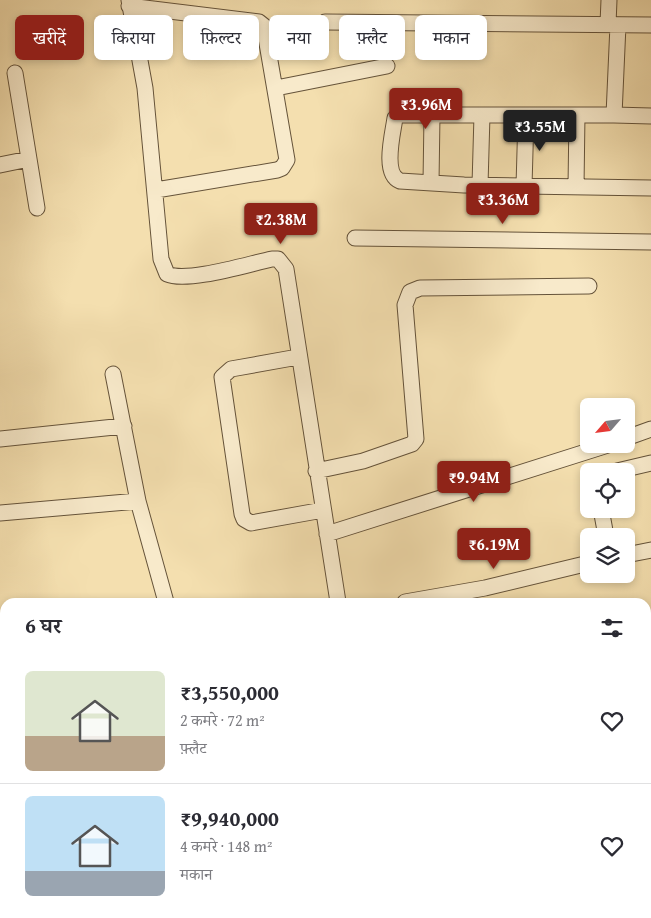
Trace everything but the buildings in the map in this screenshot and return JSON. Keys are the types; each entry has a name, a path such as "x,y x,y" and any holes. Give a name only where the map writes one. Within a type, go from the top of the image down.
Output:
{"street":[{"path":"610,0 613,24 614,114"},
{"path":"156,190 282,168 287,160 266,29 259,22 129,3 145,88 161,259 167,274 173,276 204,274 272,259 282,262 286,269 298,357 337,598"},
{"path":"329,22 651,25"},
{"path":"276,88 386,66"},
{"path":"16,73 37,208"},
{"path":"651,116 614,114 396,116 390,153 391,173 395,178 431,183 651,188"},
{"path":"431,183 432,115"},
{"path":"576,187 577,115"},
{"path":"480,185 482,116"},
{"path":"524,186 526,116"},
{"path":"0,165 29,159"},
{"path":"355,238 651,242"},
{"path":"316,471 364,461 412,444 416,439 405,305 410,292 420,288 589,286"},
{"path":"298,357 232,369 222,377 242,514 244,519 252,523 323,510"},
{"path":"113,374 138,501 165,598"},
{"path":"0,439 124,426"},
{"path":"635,435 651,429"},
{"path":"327,534 583,453"},
{"path":"635,467 651,463"},
{"path":"0,513 138,501"},
{"path":"635,553 651,550"},
{"path":"428,598 485,588 580,565"}]}
